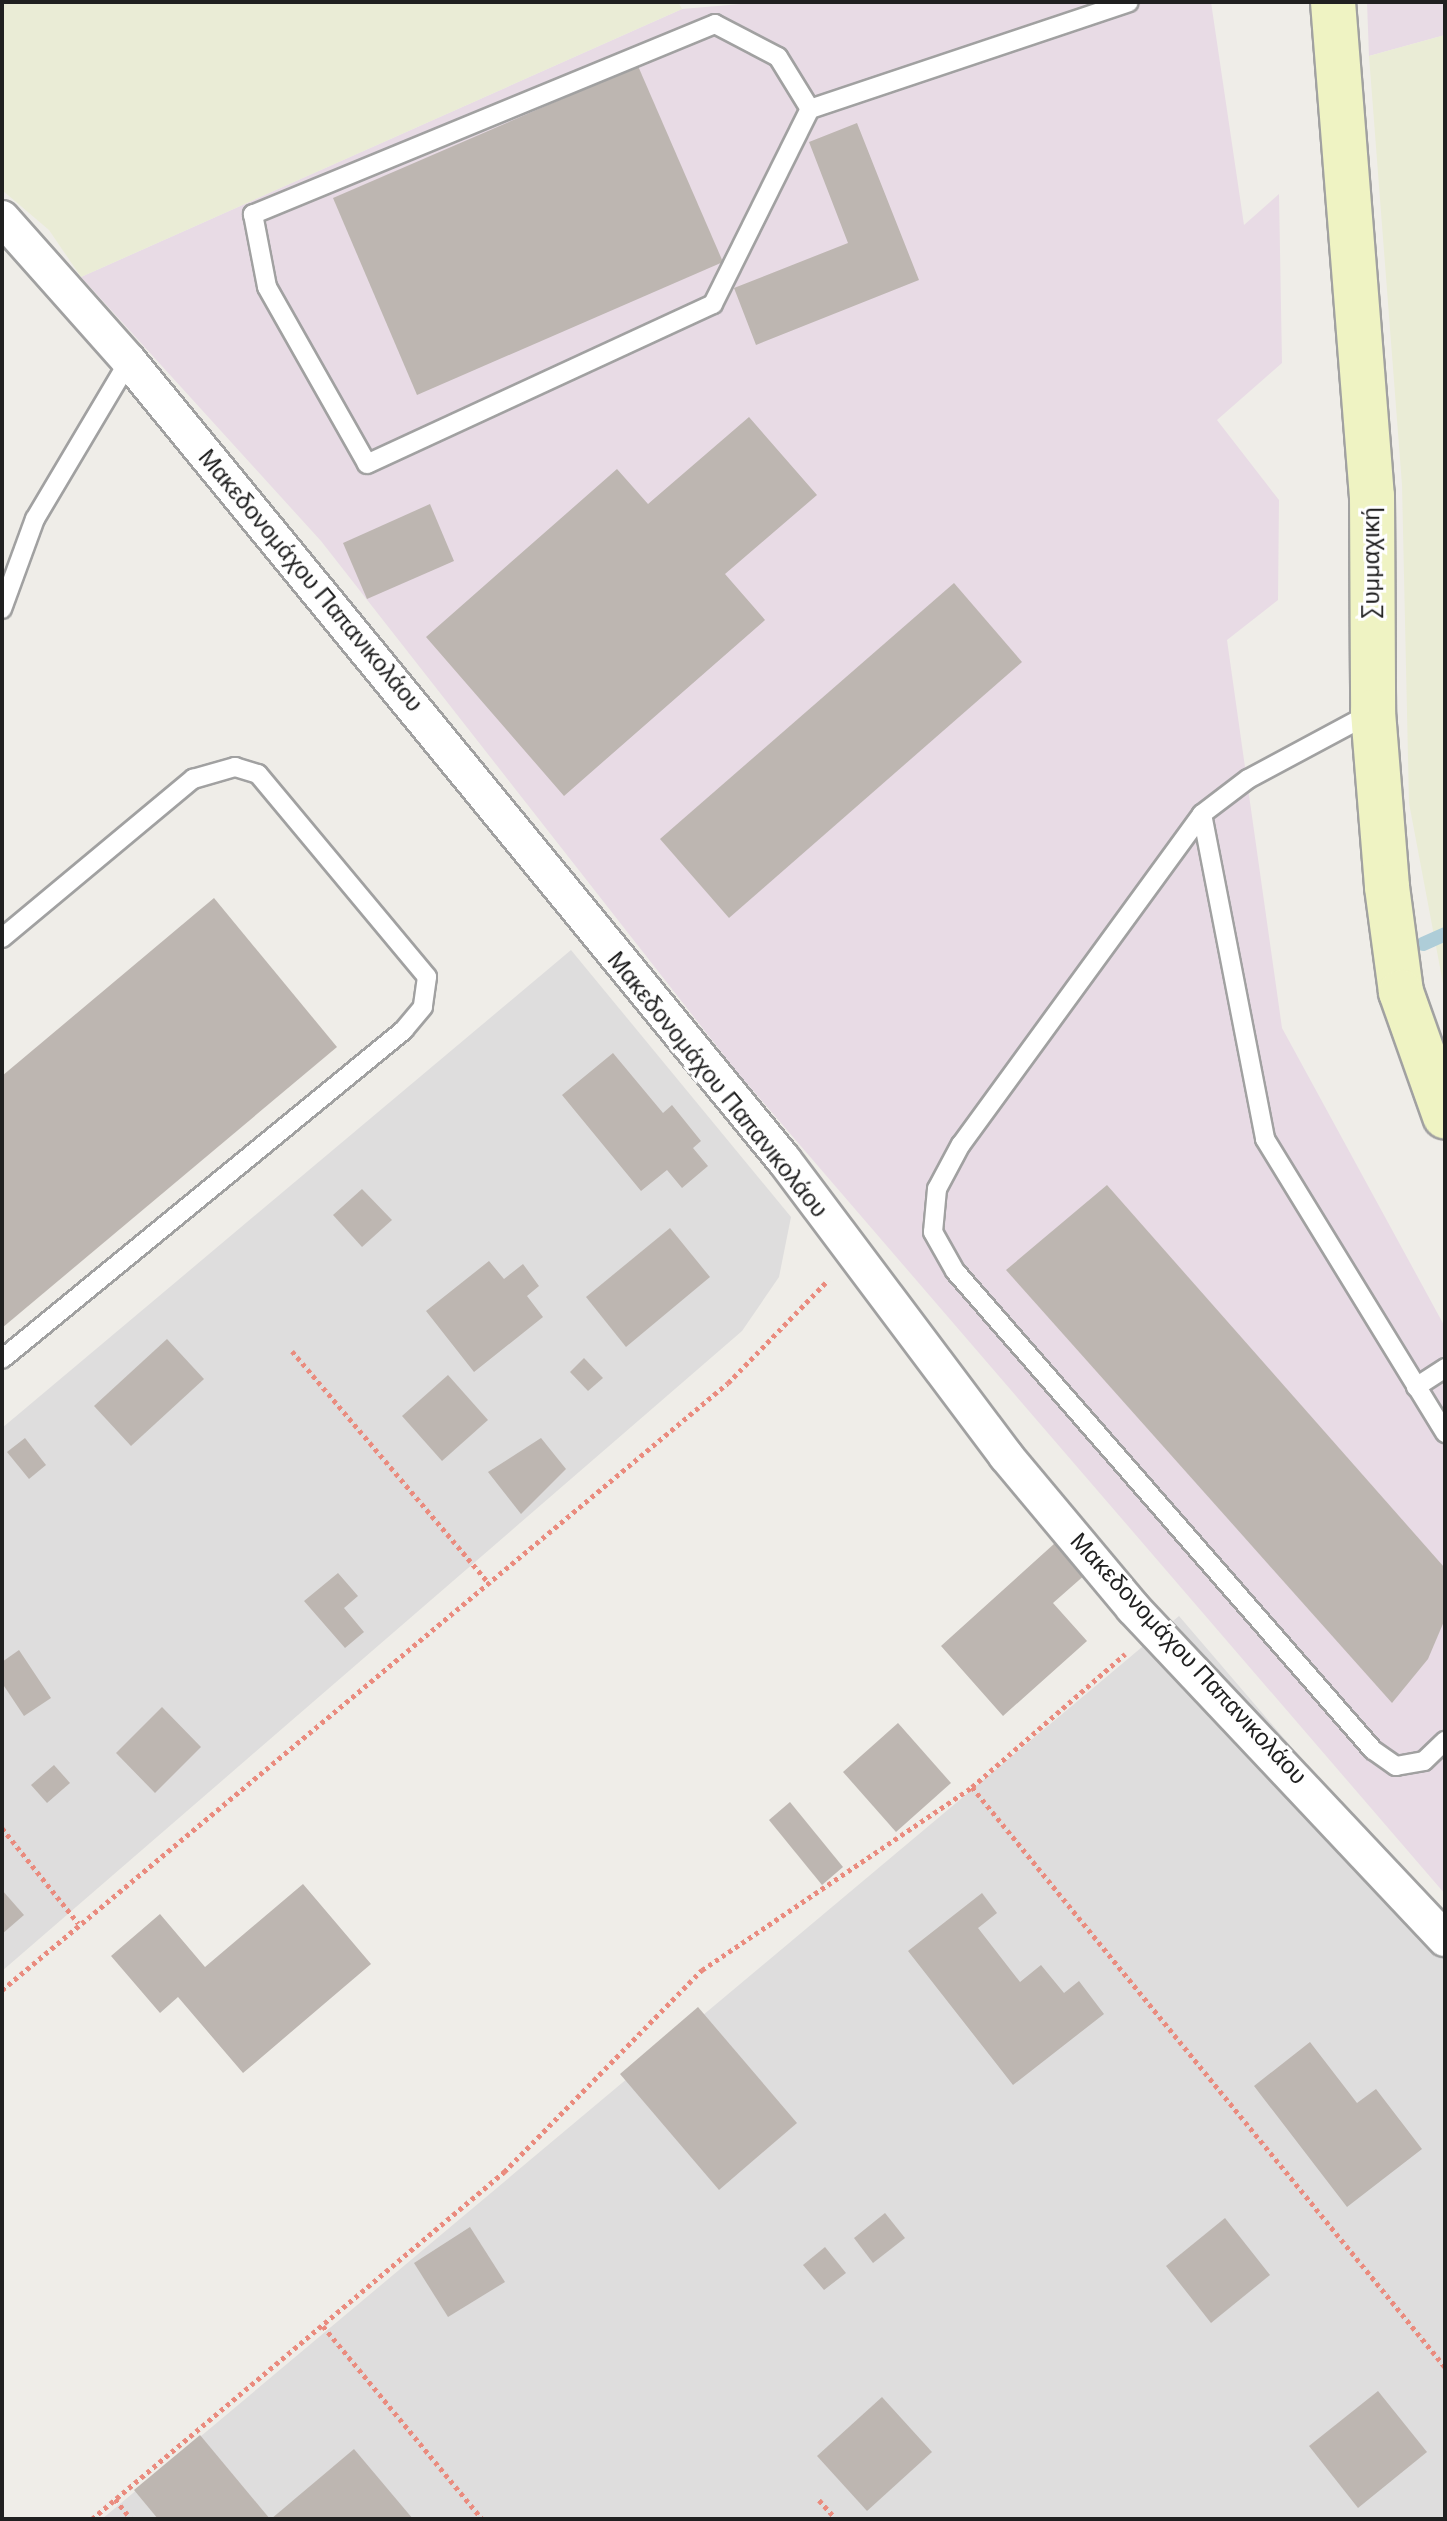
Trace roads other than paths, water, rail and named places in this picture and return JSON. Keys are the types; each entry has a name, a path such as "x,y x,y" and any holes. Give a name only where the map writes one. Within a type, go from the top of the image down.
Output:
{"street":[{"name":"Συμμαχική","path":"1333,2 1372,496 1373,712 1401,992 1445,1116"},
{"name":"Μακεδονομάχου Παπανικολάου","path":"2,218 129,361 854,1254 1006,1456 1157,1626 1445,1939"}],"lane":[{"path":"810,109 778,57 715,24 253,214 267,287 367,464 713,304 810,109 1129,2"},
{"path":"2,609 35,519 129,361"},
{"path":"1373,712 1248,779 1202,814 961,1144 937,1189 933,1232 955,1271 1373,1750 1396,1766 1424,1761 1445,1741"},
{"path":"2,938 193,779 235,767 258,774 427,977 423,1007 404,1030 2,1359"},
{"path":"1202,814 1265,1139 1445,1433"},
{"path":"1416,1387 1445,1368"}],"waterway":[{"path":"1423,944 1445,934"}]}
